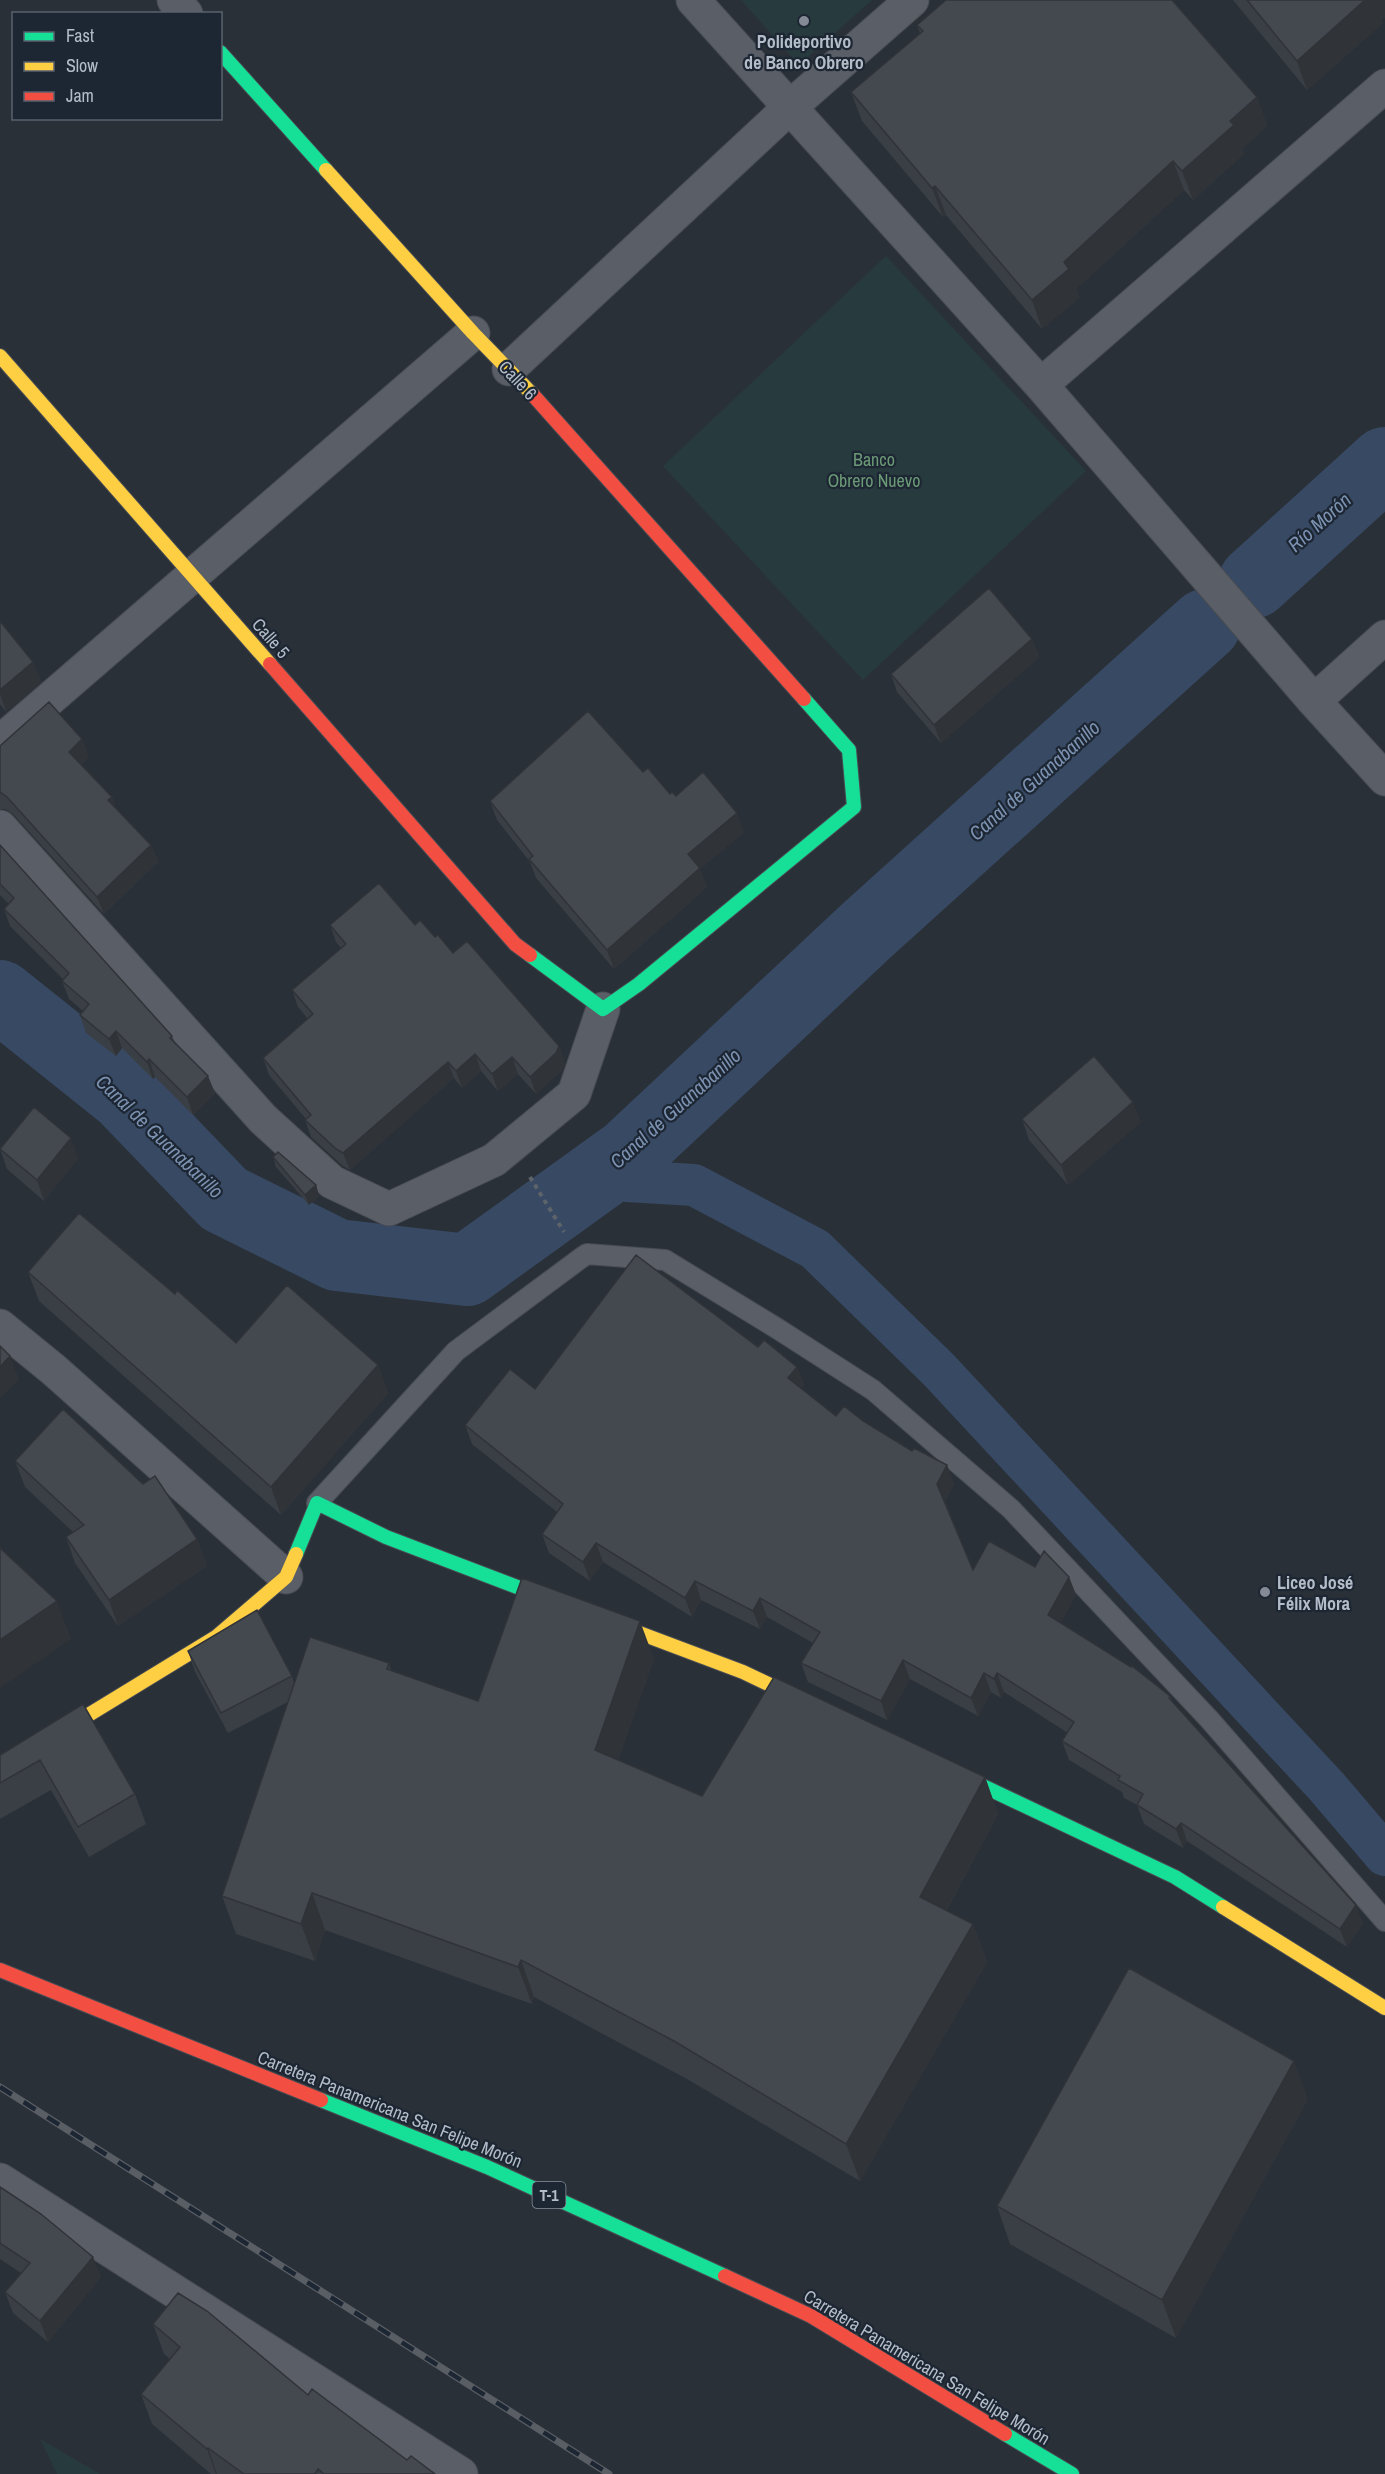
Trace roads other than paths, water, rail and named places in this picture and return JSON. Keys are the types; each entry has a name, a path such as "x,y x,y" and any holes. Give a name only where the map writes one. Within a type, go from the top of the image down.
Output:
{"street":[{"path":"174,0 184,12"},
{"path":"693,0 1041,385 1314,701 1385,779"},
{"path":"509,369 789,108 912,0"},
{"name":"Calle 6","path":"222,54 473,333 509,369 849,750 854,807 639,984 603,1008"},
{"path":"1041,385 1385,86"},
{"path":"0,742 473,333"},
{"name":"Calle 5","path":"0,356 515,944 603,1008"},
{"path":"1314,701 1385,637"},
{"path":"0,827 263,1119 332,1182 389,1209 494,1160 573,1094 603,1008"},
{"path":"0,1326 54,1370 286,1577"},
{"path":"0,1769 216,1636 286,1577 317,1503 386,1537 743,1672 819,1708"},
{"path":"937,1764 1174,1877 1385,2008"},
{"name":"Carretera Panamericana San Felipe Morón","path":"0,1970 487,2167 811,2316 1072,2474"},
{"path":"0,2180 461,2474"}],"lane":[{"path":"317,1503 456,1351 587,1254 665,1260 873,1390 1011,1509 1209,1719 1385,1921"}],"waterway":[{"name":"Río Morón","path":"1254,582 1385,463"},
{"name":"Canal de Guanabanillo","path":"0,996 125,1096 224,1199 337,1255 467,1270 628,1154 865,932 1205,625"},
{"path":"593,1179 694,1185 815,1249 939,1370 1327,1787 1385,1855"}],"railway":[{"path":"0,2087 609,2474"}],"place":[{"name":"Polideportivo de Banco Obrero","path":"804,21"},
{"name":"Liceo José Félix Mora","path":"1265,1592"}],"park label":[{"name":"Banco Obrero Nuevo","path":"874,469"}]}
